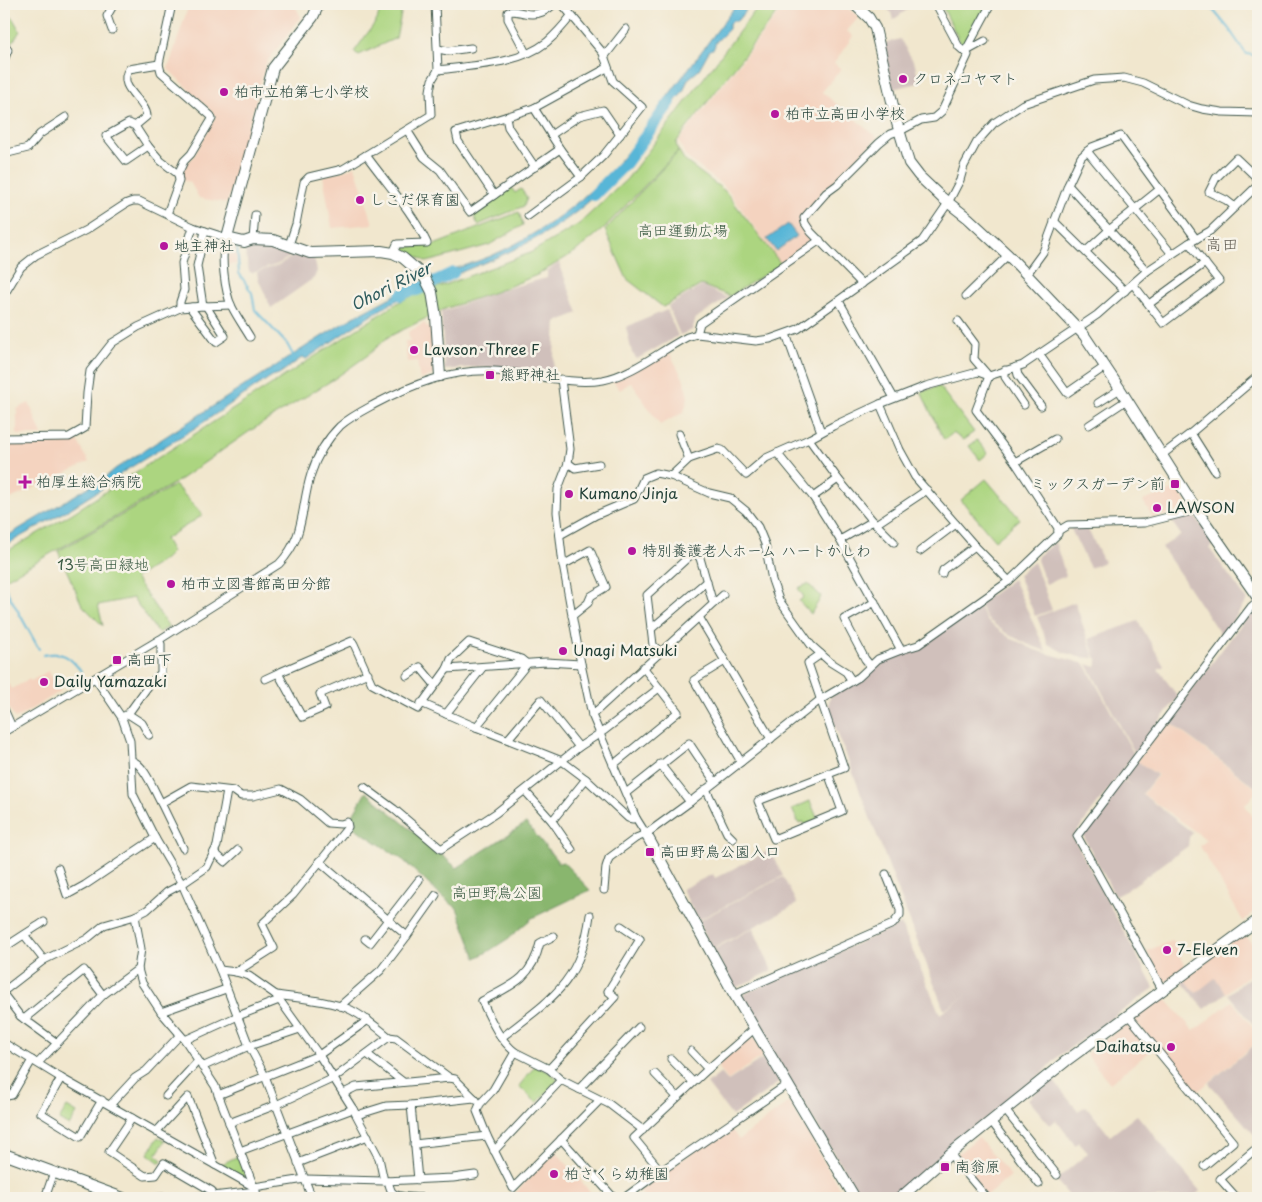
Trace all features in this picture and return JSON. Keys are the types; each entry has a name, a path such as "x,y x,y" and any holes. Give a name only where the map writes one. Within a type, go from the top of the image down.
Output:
{"street":[{"path":"112,30 107,16 114,4"},
{"path":"167,214 179,181 178,174 184,161 191,154 212,119 211,116 161,72 160,64 172,4"},
{"path":"250,337 231,305 222,259 224,243 227,238 273,68 313,16 319,4"},
{"path":"289,245 296,224 304,182 309,177 343,169 432,115 430,91 432,80 438,70 435,4"},
{"path":"526,53 508,19 508,12 515,10 535,14 544,12 554,4"},
{"path":"528,216 581,177 603,156 642,107 613,81 604,57 563,4"},
{"path":"854,4 869,18 875,28 899,131 909,163 919,176 948,203 968,218 1008,254 1078,328 1106,366 1196,509 1258,599 1077,836 1163,991"},
{"path":"862,284 811,232 804,218 826,193 837,185 879,142 893,132 921,120 934,118 942,111 968,58 959,46 936,4"},
{"path":"965,52 991,4"},
{"path":"438,70 504,60 526,53 546,43 571,16"},
{"path":"604,57 626,29"},
{"path":"965,52 985,41"},
{"path":"4,45 8,50 4,60"},
{"path":"438,49 448,51 471,48"},
{"path":"135,126 146,116 146,110 128,88 126,73 129,69 160,64"},
{"path":"494,195 458,141 456,132 534,108 607,68"},
{"path":"4,732 159,640 279,564 289,554 300,530 311,475 322,448 341,426 390,396 428,379 462,372 494,371 561,379 594,380 614,377 687,337 696,334 756,341 786,334 798,329 922,240 948,203 977,142 994,123 1023,104 1094,80 1124,78 1143,83 1188,105 1202,109 1222,112 1258,113"},
{"path":"534,108 550,135 581,177"},
{"path":"550,135 579,116 603,110 620,135"},
{"path":"506,116 508,127 535,167"},
{"path":"4,154 28,148 40,134 66,117"},
{"path":"148,146 126,161 106,136 128,122 135,126 160,161 178,174"},
{"path":"407,130 424,156 440,170 470,212 560,149"},
{"path":"1027,274 1043,252 1068,185 1081,157 1087,151 1107,140 1121,136 1160,189 1205,263 1219,282 1163,323 1133,284"},
{"path":"1087,151 1172,254"},
{"path":"366,155 420,228 427,244 397,244 393,253"},
{"path":"1234,207 1226,200 1209,192 1216,178 1236,158 1258,179"},
{"path":"671,476 689,459 718,449 722,450 746,475 766,458 894,398 950,379 978,372 989,376 1023,365 1097,315 1147,271 1210,231 1258,184"},
{"path":"1068,185 1147,271"},
{"path":"1086,251 1160,189"},
{"path":"4,295 21,267 36,255 86,230 127,203 139,200 205,231 244,242 253,239 273,240 310,253 366,250 393,253 403,258 420,271 428,282 433,297 440,376"},
{"path":"253,239 255,215"},
{"path":"1054,221 1125,291"},
{"path":"180,308 184,290 182,264 193,226"},
{"path":"192,307 192,310 216,342 225,336 204,306 197,266 205,231"},
{"path":"696,334 700,323 747,288 820,240"},
{"path":"966,296 1008,254"},
{"path":"1149,304 1205,263"},
{"path":"839,301 894,398"},
{"path":"4,438 69,437 85,428 90,372 112,342 138,327 180,308 231,305"},
{"path":"958,321 975,344 974,359 989,376"},
{"path":"786,334 821,432"},
{"path":"1039,354 1067,393 1106,366"},
{"path":"1016,367 1018,375 1042,406"},
{"path":"1005,370 1005,377 1024,405"},
{"path":"989,376 976,410 1014,462 1058,531"},
{"path":"1162,455 1191,434 1258,376"},
{"path":"561,379 570,449 568,463 558,489 557,512 563,565 592,715 636,818 754,1029 855,1198"},
{"path":"1098,403 1120,389"},
{"path":"1089,425 1127,400"},
{"path":"880,404 914,476 975,546 1009,581"},
{"path":"679,434 689,459"},
{"path":"1191,434 1215,471"},
{"path":"809,439 838,479 894,542"},
{"path":"1014,462 1055,439"},
{"path":"777,453 812,497 840,540 901,650"},
{"path":"568,463 575,468 599,464"},
{"path":"560,535 591,517 634,500 644,478 656,473 671,476 709,494 730,498 746,511 758,527 765,544 772,580 779,600 811,645 830,662 846,672 852,681"},
{"path":"812,497 838,479"},
{"path":"840,540 875,522 927,490"},
{"path":"604,890 606,867 609,858 690,802 820,700 852,681 878,659 918,645 1009,581 1054,539 1058,531 1068,524 1144,523 1196,509"},
{"path":"920,551 956,524"},
{"path":"942,574 943,570 975,546"},
{"path":"563,565 590,550 606,588 591,596 588,604 572,616"},
{"path":"660,652 653,645 647,595 694,552 700,558 714,603"},
{"path":"651,629 707,582"},
{"path":"592,715 723,595"},
{"path":"870,666 844,619 876,602"},
{"path":"699,617 771,739"},
{"path":"125,716 161,673 161,644 159,640"},
{"path":"265,679 352,641 372,684 418,709 447,669 451,659 469,642 521,659 527,664"},
{"path":"821,654 808,663 844,768 828,773 758,801 774,839 842,811 828,773"},
{"path":"725,661 694,680 741,762"},
{"path":"447,669 546,662 581,664"},
{"path":"476,727 527,664"},
{"path":"407,676 420,667 435,685"},
{"path":"446,714 483,667"},
{"path":"613,765 678,712 643,668"},
{"path":"278,673 302,717 325,707 320,694 368,673"},
{"path":"95,678 125,716 130,741 133,794 155,838 182,884 220,970 249,1046 266,1076 312,1198"},
{"path":"364,787 441,848 496,813 578,747 600,734 659,688"},
{"path":"508,739 541,700 578,747"},
{"path":"422,703 476,727 562,761 586,779 628,818 636,818"},
{"path":"4,709 12,727"},
{"path":"125,716 142,723 149,735"},
{"path":"626,793 660,764 689,743 715,782"},
{"path":"132,761 137,762 142,767 182,848"},
{"path":"660,764 690,802"},
{"path":"552,821 586,779"},
{"path":"161,803 191,786 234,791 241,796 253,796 281,789 300,799 328,823 341,824 347,822 348,827 293,895 262,924 274,948 236,972"},
{"path":"706,789 727,832 733,839"},
{"path":"525,790 552,821 572,850"},
{"path":"4,991 44,960 87,940 104,925 135,916 147,910 167,892 207,867 217,846 227,791"},
{"path":"58,868 67,895 155,838"},
{"path":"214,852 225,862 238,850"},
{"path":"320,861 407,936"},
{"path":"734,994 892,924 900,915 900,909 886,874"},
{"path":"365,939 370,943 419,880"},
{"path":"340,1006 381,970 436,895"},
{"path":"501,1038 561,989 580,958 590,915"},
{"path":"135,916 141,949 138,969 142,984 215,1086 256,1192"},
{"path":"900,1198 950,1154 1066,1061 1258,920"},
{"path":"4,948 44,922"},
{"path":"549,1069 615,997 608,991 640,939 621,926"},
{"path":"25,936 44,960"},
{"path":"554,936 540,943 535,960 527,973 518,982 482,1002 495,1030 515,1052 549,1069 561,1080 599,1101 609,1104 642,1130"},
{"path":"4,1094 7,1096 12,1095 35,1061 57,1043 103,995 138,969"},
{"path":"24,1019 84,970 103,995"},
{"path":"220,970 249,976 278,998 320,1055 355,1112 379,1158 386,1181 395,1197 443,1198"},
{"path":"161,1012 226,989"},
{"path":"4,995 20,1016 57,1043"},
{"path":"110,1105 135,1078 146,1071 182,1038 278,998 351,1009 389,1037 396,1038 450,1078"},
{"path":"1128,1015 1233,1142 1204,1166"},
{"path":"218,1094 320,1055 368,1020"},
{"path":"579,1089 639,1027"},
{"path":"166,1096 200,1064 300,1028"},
{"path":"661,1171 634,1138 693,1082 754,1029"},
{"path":"229,1122 276,1105 334,1078 389,1037"},
{"path":"4,1043 61,1078 215,1165 256,1192"},
{"path":"691,1051 708,1069"},
{"path":"240,1151 288,1133 355,1112 386,1106 477,1101 493,1090 515,1052"},
{"path":"367,1054 402,1081"},
{"path":"671,1059 693,1082"},
{"path":"655,1074 677,1097"},
{"path":"61,1078 41,1113 80,1137 102,1100"},
{"path":"344,1094 356,1087 402,1081 455,1079 477,1101 477,1111 487,1136 513,1188 599,1101"},
{"path":"494,1150 561,1080"},
{"path":"626,1198 661,1171 788,1084"},
{"path":"156,1132 188,1097 215,1165"},
{"path":"411,1105 418,1180"},
{"path":"1005,1110 1057,1176"},
{"path":"132,1118 109,1152 145,1176 156,1174 164,1163 212,1191 213,1196"},
{"path":"991,1121 1039,1184"},
{"path":"298,1163 368,1136"},
{"path":"414,1144 487,1136"},
{"path":"561,1139 614,1198"},
{"path":"1237,1198 1220,1179 1258,1147"},
{"path":"4,1154 118,1197"},
{"path":"950,1154 987,1198"},
{"path":"45,1198 54,1172"},
{"path":"136,1198 245,1195 305,1179 386,1181 474,1175"}],"shaded area":[{"name":"柏市立柏第七小学校","path":"189,4 294,4 301,17 266,63 227,203 199,198 190,182 182,180 185,164 193,158 215,118 215,115 168,69"},
{"name":"柏市立高田小学校","path":"786,4 842,4 859,17 847,31 853,36 834,63 841,69 822,92 877,137 836,182 824,189 803,215 814,239 813,242 781,264 726,188 686,157 679,141"},
{"path":"884,4 915,4 893,20 891,13"},
{"path":"900,39 915,64 919,83 892,89 882,44"},
{"path":"355,166 373,224 332,228 323,175 344,171"},
{"path":"226,243 235,246 236,264 225,265"},
{"path":"262,243 281,247 294,254 278,264 252,273 249,271 244,246"},
{"path":"296,254 314,258 317,271 314,278 271,308 257,272 279,265"},
{"path":"559,263 578,313 556,322 553,372 475,367 445,370 441,312 508,288 547,278 547,271"},
{"path":"702,286 728,298 696,318 692,330 680,335 668,306"},
{"path":"667,310 678,336 637,359 632,353 626,327"},
{"path":"425,323 426,327 433,326 438,373 420,380 417,361 407,362 405,341 410,341 408,332"},
{"path":"668,350 684,380 688,397 684,412 660,425 631,382 620,390 612,380"},
{"path":"29,403 42,435 17,434 17,409"},
{"name":"柏厚生総合病院","path":"75,436 89,462 4,502 4,442 60,441"},
{"path":"1178,488 1189,508 1153,518 1143,501"},
{"path":"1193,514 1214,544 1209,548 1247,600 1222,637 1162,547 1181,535 1170,519"},
{"path":"1086,526 1104,562 1090,568 1070,527"},
{"path":"1055,542 1066,576 1046,584 1037,560 1038,556"},
{"path":"1034,562 1052,610 1035,616 1018,575"},
{"path":"1013,579 1046,651 1029,645 1006,633 987,619 979,604"},
{"path":"1075,602 1094,658 1079,657 1063,652 1048,644 1037,617"},
{"path":"978,605 987,621 1007,636 1035,650 1085,664 1134,754 1073,837 1154,988 1059,1056 1041,1074 949,1148 892,1198 861,1198 739,996 901,924 940,1014 966,996 944,1010 828,708 830,697 877,665 915,650"},
{"path":"1253,609 1258,609 1258,789 1168,721"},
{"path":"1138,621 1164,666 1158,669 1178,697 1135,753 1087,664 1096,667 1098,660 1095,657 1089,639"},
{"path":"48,671 61,691 15,719 4,698 4,680 12,689"},
{"path":"1167,721 1258,790 1245,805 1258,824 1258,910 1243,921 1200,846 1207,840 1143,794 1158,775 1137,761"},
{"path":"1137,761 1157,775 1142,794 1193,833 1189,837 1188,846 1127,890 1115,896 1083,835 1123,780 1133,787 1123,779"},
{"path":"770,850 783,876 698,920 682,889 713,874 715,878"},
{"path":"783,877 797,904 712,949 698,921"},
{"path":"753,928 772,971 735,988 713,950"},
{"path":"1243,933 1258,951 1258,968 1226,993 1215,979 1196,993 1184,979"},
{"path":"1173,940 1186,967 1164,983 1147,951"},
{"path":"1258,971 1258,1030 1228,994"},
{"path":"1215,978 1226,993 1205,1009 1181,981 1184,979 1196,993"},
{"path":"1163,996 1194,1031 1232,1001 1258,1033 1258,1041 1196,1093 1132,1017"},
{"path":"1130,1022 1153,1049 1110,1083 1086,1054"},
{"path":"752,1034 764,1055 728,1080 716,1064"},
{"path":"1258,1042 1258,1139 1209,1083"},
{"path":"766,1056 779,1079 778,1083 732,1116 707,1084 721,1073 728,1081"},
{"path":"1052,1079 1078,1111 1086,1106 1110,1136 1137,1115 1200,1191 1192,1198 1071,1198 1056,1180 1088,1153 1079,1142 1075,1145 1056,1120 1050,1125 1028,1099"},
{"path":"789,1102 845,1198 645,1198 639,1191 729,1126 739,1140"},
{"path":"978,1137 1011,1176 986,1196 954,1157"},
{"name":"柏さくら幼稚園","path":"555,1150 595,1198 511,1198"}],"green space":[{"path":"382,4 403,4 396,38 359,55 354,52 377,20"},
{"path":"760,4 784,4 680,137 676,143 678,151 603,229 575,252 537,275 495,292 447,308 388,337 368,355 334,379 250,431 175,483 4,580 4,553 71,514 399,302 425,290 442,286 530,253 579,224 627,179"},
{"path":"941,4 988,4 964,44 961,44"},
{"path":"12,17 20,31 10,46 4,37 4,23"},
{"name":"高田運動広場","path":"679,151 685,161 725,191 781,264 730,296 701,285 663,307 627,279 605,230"},
{"path":"511,187 515,193 521,189 527,198 524,206 478,225 474,216 475,213"},
{"path":"519,212 523,225 489,245 427,262 401,247 434,245"},
{"path":"939,386 974,432 963,440 953,433 944,440 921,392"},
{"path":"977,440 988,453 980,460 969,446"},
{"path":"986,479 1020,519 995,540 961,500"},
{"name":"13号高田緑地","path":"175,485 203,515 165,539 172,552 165,559 135,578 169,627 158,633 133,598 98,605 103,626 82,605 58,551"},
{"path":"808,584 821,596 811,614 799,601 804,597 798,588"},
{"name":"高田野鳥公園","path":"366,792 457,868 526,823 559,863 563,862 590,890 532,918 509,938 476,958 457,908 441,896 403,860 352,826 352,816"},
{"path":"810,801 818,820 805,825 804,822 799,824 792,809"},
{"path":"535,1066 549,1072 558,1080 537,1103 519,1086"},
{"path":"67,1107 77,1113 69,1126 59,1120"},
{"path":"158,1137 165,1141 156,1155 162,1160 160,1163 148,1154"},
{"path":"238,1156 246,1176 243,1178 220,1165"}],"water":[{"path":"737,4 751,4 737,21 729,24 729,29 716,42 714,48 709,51 698,71 688,79 683,92 662,117 656,112"},
{"path":"652,120 657,123 629,159 598,193 575,213 527,243 439,281 437,275 491,256 516,244 561,215 600,181 636,142"},
{"path":"788,224 797,236 776,251 767,239"},
{"path":"419,282 422,288 377,312 306,359 303,357 279,374 272,376 195,428 123,472 108,485 4,546 4,538 107,476 115,469 324,335"}],"waterway":[{"path":"1208,4 1244,51 1247,54 1258,56"},
{"name":"Ohori River","path":"594,195 626,163 670,102"},
{"path":"237,246 239,273 252,293 255,310 287,344 294,357"},
{"name":"Ohori River","path":"401,295 417,290 453,273"},
{"path":"4,586 39,649"},
{"path":"43,655 61,654 69,658 81,671"}],"place":[{"name":"クロネコヤマト","path":"903,79"},
{"name":"柏市立柏第七小学校","path":"224,92"},
{"name":"柏市立高田小学校","path":"775,114"},
{"name":"しこだ保育園","path":"360,200"},
{"name":"地主神社","path":"164,246"},
{"name":"Lawson･Three F","path":"414,350"},
{"name":"熊野神社","path":"490,375"},
{"name":"柏厚生総合病院","path":"25,482"},
{"name":"ミックスガーデン前","path":"1175,484"},
{"name":"Kumano Jinja","path":"569,494"},
{"name":"LAWSON","path":"1157,508"},
{"name":"特別養護老人ホーム ハートかしわ","path":"632,551"},
{"name":"柏市立図書館高田分館","path":"171,584"},
{"name":"Unagi Matsuki","path":"563,651"},
{"name":"高田下","path":"117,660"},
{"name":"Daily Yamazaki","path":"44,682"},
{"name":"高田野鳥公園入口","path":"650,852"},
{"name":"7-Eleven","path":"1167,950"},
{"name":"Daihatsu","path":"1171,1047"},
{"name":"南翁原","path":"945,1167"},
{"name":"柏さくら幼稚園","path":"554,1174"}],"district":[{"name":"高田","path":"1222,244"}]}
